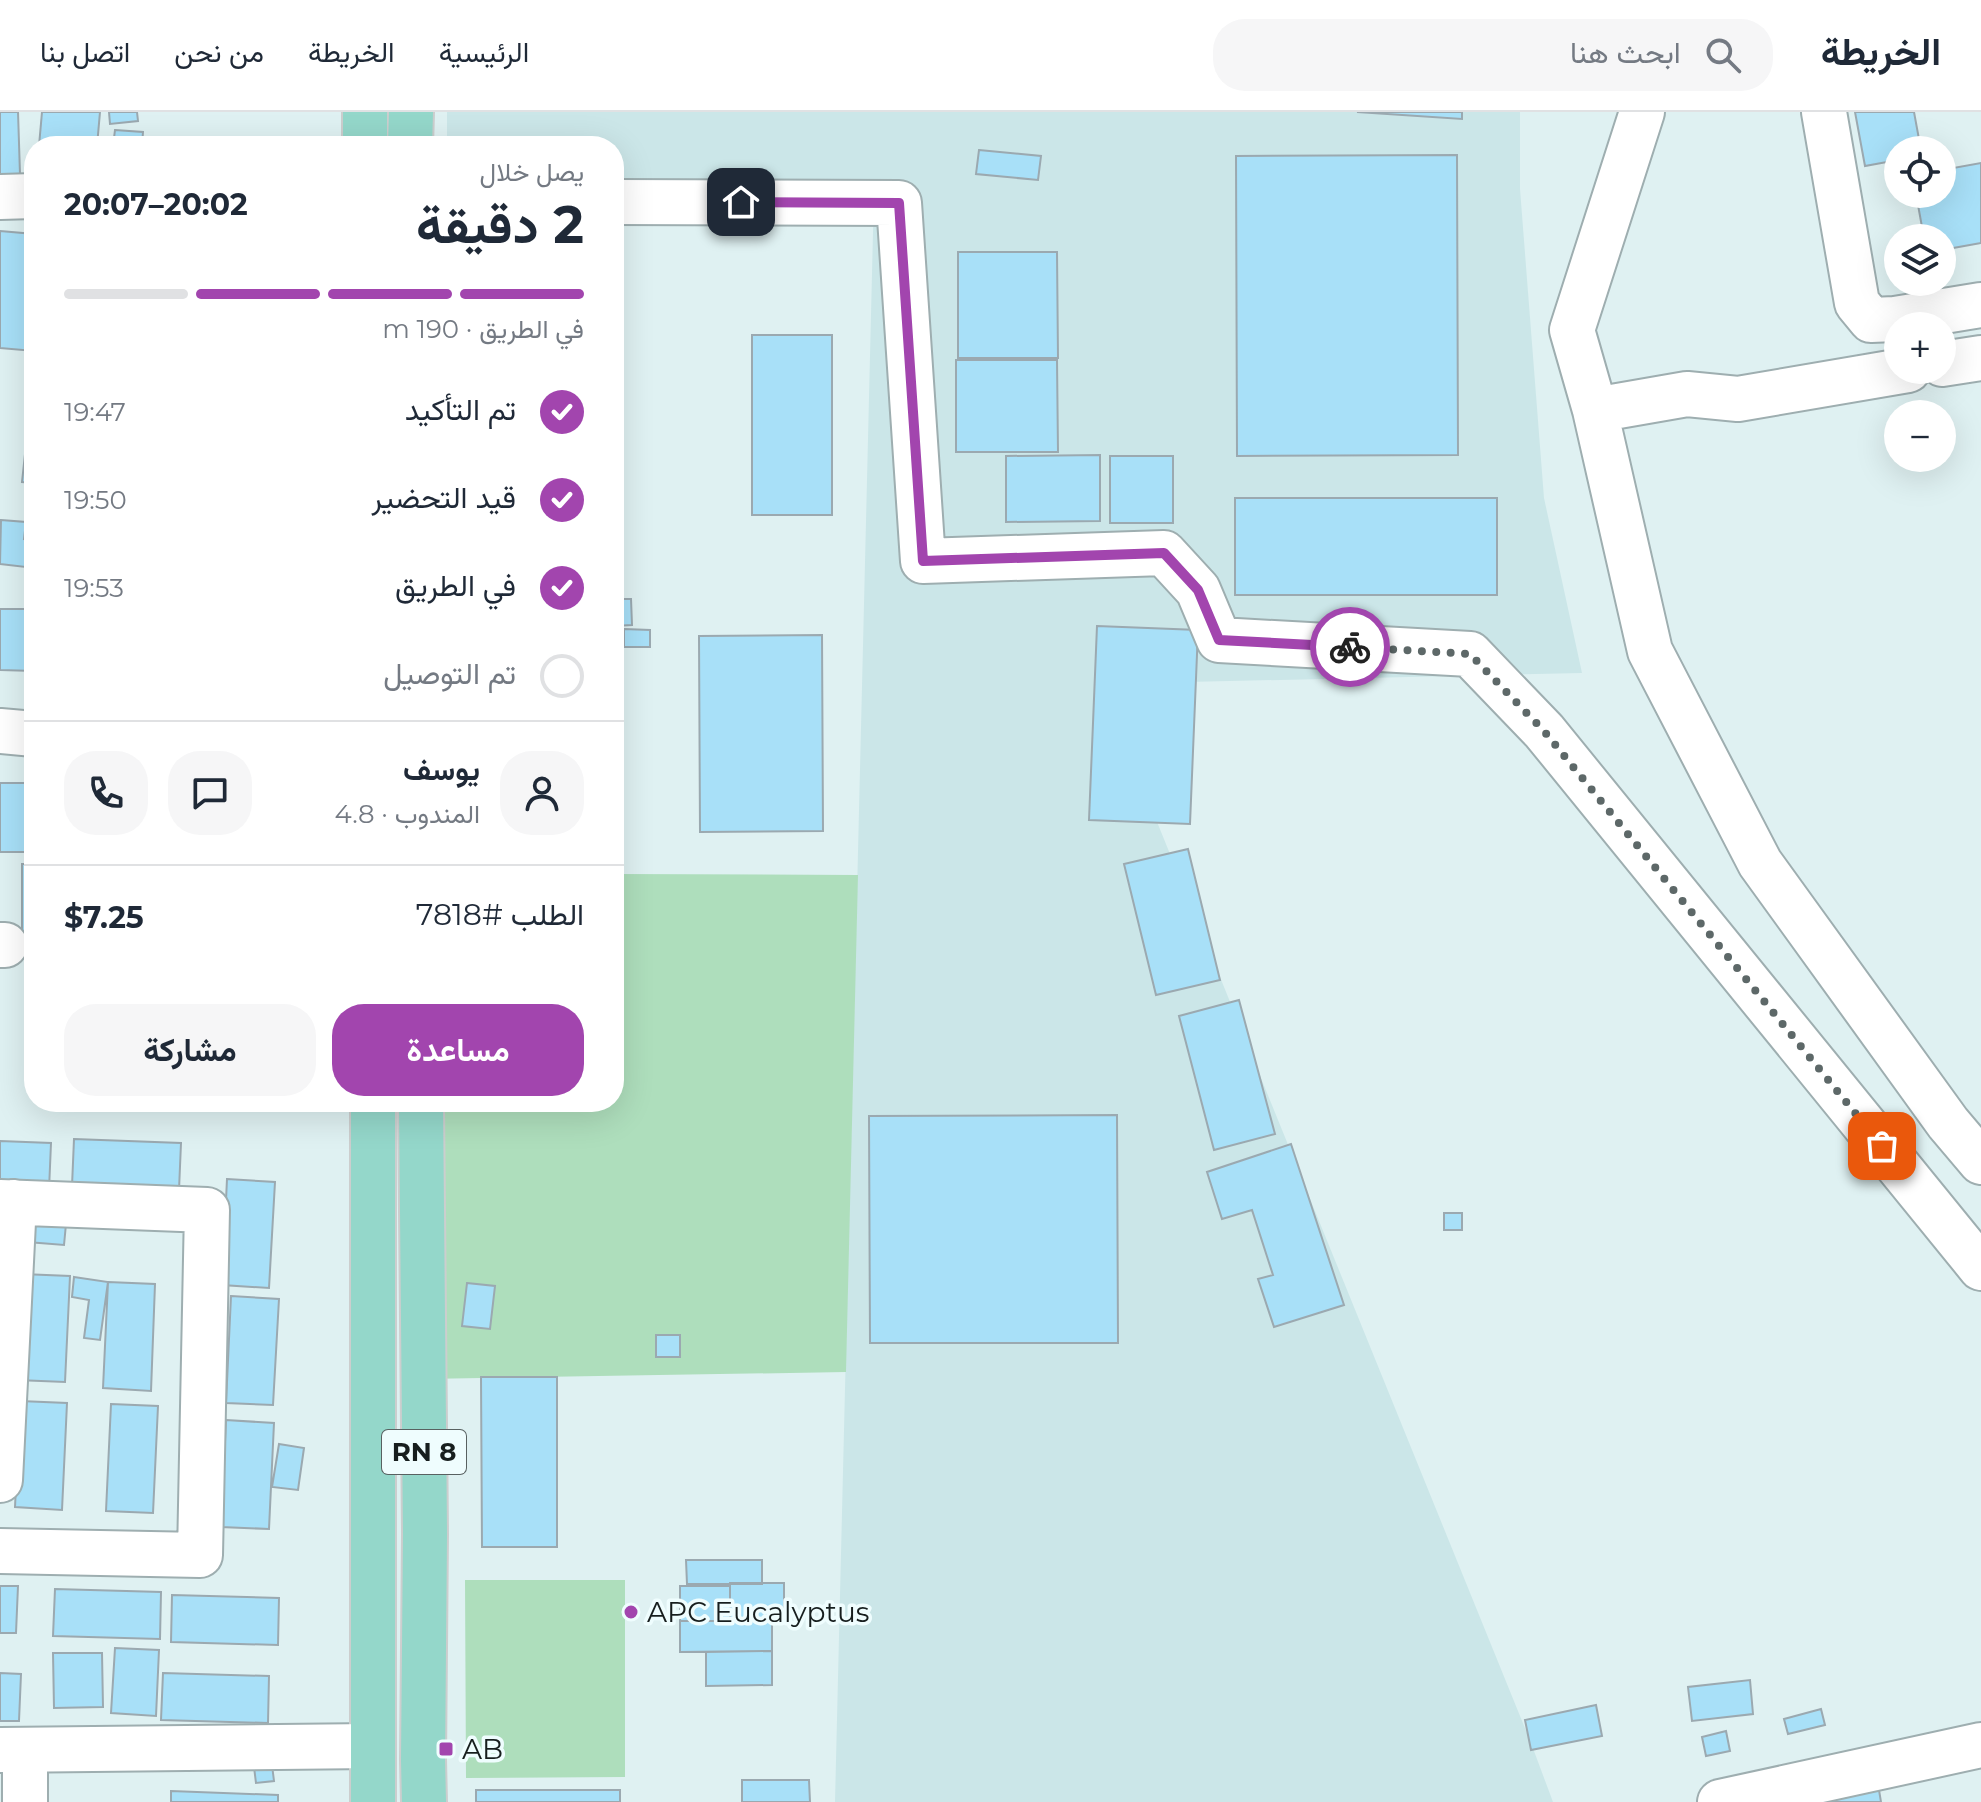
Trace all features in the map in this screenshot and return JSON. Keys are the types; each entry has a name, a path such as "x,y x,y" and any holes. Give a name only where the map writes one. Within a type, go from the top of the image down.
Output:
{"main road":[{"path":"365,112 365,136"},
{"path":"410,136 411,112"},
{"name":"RN 8","path":"373,1112 373,1802"},
{"name":"RN 8","path":"421,1112 424,1802"}],"street":[{"path":"1642,112 1572,330 1595,410 1650,651 1760,863 1948,1123 1981,1162"},
{"path":"1824,112 1857,303 1871,320 1981,305"},
{"path":"0,197 24,196"},
{"path":"624,202 899,203 923,561 1164,553 1198,590 1219,640 1470,654 1544,731 1981,1268"},
{"path":"1956,362 1981,358"},
{"path":"1595,410 1687,394 1738,399 1884,374"},
{"path":"0,731 24,733"},
{"path":"0,1480 7,1202 207,1210 200,1555 0,1551"},
{"path":"1720,1802 1981,1745"},
{"path":"25,1802 13,1750 373,1746"}],"shaded area":[{"path":"447,112 1520,112 1520,189 1544,498 1582,673 1101,684 1553,1802 835,1802 874,191 624,187 624,136 447,136"}],"green space":[{"path":"624,874 858,875 846,1372 424,1379 421,1112 624,1112"},
{"path":"465,1580 625,1580 625,1777 466,1778"}],"building":[{"path":"0,112 18,112 20,174 0,174"},
{"path":"42,112 100,112 98,136 40,136"},
{"path":"109,112 137,112 138,121 110,124"},
{"path":"1357,112 1462,112 1462,119"},
{"path":"1855,112 1914,112 1918,136 1884,136 1884,163 1865,166"},
{"path":"115,130 143,132 143,136 114,136"},
{"path":"979,150 1041,156 1038,180 976,174"},
{"path":"1457,155 1458,455 1237,456 1236,156"},
{"path":"1981,163 1981,243 1956,247 1956,224 1921,224 1919,208 1956,208 1956,167"},
{"path":"0,231 24,233 24,350 0,348"},
{"path":"958,252 1057,252 1058,358 958,358"},
{"path":"752,335 832,335 832,515 752,515"},
{"path":"956,360 1057,360 1058,452 956,452"},
{"path":"1100,455 1100,521 1006,522 1006,456"},
{"path":"1110,456 1173,456 1173,523 1110,523"},
{"path":"1235,498 1497,498 1497,595 1235,595"},
{"path":"1,520 24,522 24,567 0,564"},
{"path":"624,599 631,599 632,625 624,625"},
{"path":"0,609 24,609 24,671 0,670"},
{"path":"1097,626 1198,630 1190,824 1089,820"},
{"path":"624,629 650,630 650,647 624,647"},
{"path":"822,635 823,831 700,832 699,636"},
{"path":"0,783 24,783 24,852 0,852"},
{"path":"1188,849 1220,980 1156,995 1124,864"},
{"path":"22,864 24,864 24,941"},
{"path":"1239,1000 1275,1134 1214,1150 1179,1016"},
{"path":"1117,1115 1118,1343 870,1343 869,1116"},
{"path":"74,1139 181,1143 179,1190 72,1186"},
{"path":"0,1141 51,1143 49,1190 0,1188"},
{"path":"1291,1144 1344,1305 1274,1327 1258,1279 1273,1275 1252,1210 1222,1219 1207,1172"},
{"path":"227,1179 275,1182 269,1288 222,1285"},
{"path":"1444,1213 1462,1213 1462,1230 1444,1230"},
{"path":"17,1219 66,1224 64,1245 15,1241"},
{"path":"22,1274 70,1276 65,1382 17,1380"},
{"path":"74,1277 108,1282 100,1340 84,1338 89,1300 72,1297"},
{"path":"108,1282 155,1284 151,1391 103,1388"},
{"path":"467,1283 495,1286 490,1329 462,1326"},
{"path":"231,1296 279,1299 273,1405 226,1403"},
{"path":"656,1335 680,1335 680,1357 656,1357"},
{"path":"481,1377 557,1377 557,1547 482,1547"},
{"path":"20,1401 67,1403 62,1510 15,1507"},
{"path":"111,1404 158,1406 153,1513 106,1511"},
{"path":"226,1420 274,1423 269,1529 221,1527"},
{"path":"279,1444 304,1448 298,1490 272,1487"},
{"path":"686,1560 762,1560 762,1584 687,1584"},
{"path":"730,1583 784,1583 784,1621 730,1621"},
{"path":"0,1586 18,1586 16,1633 0,1633"},
{"path":"680,1586 730,1586 730,1621 680,1621"},
{"path":"55,1589 161,1592 160,1639 53,1636"},
{"path":"172,1595 279,1598 278,1645 171,1642"},
{"path":"680,1621 772,1621 772,1651 680,1652"},
{"path":"115,1648 159,1650 156,1716 111,1713"},
{"path":"772,1651 772,1685 706,1686 706,1652"},
{"path":"53,1653 102,1653 103,1707 54,1708"},
{"path":"0,1673 21,1674 19,1721 0,1721"},
{"path":"163,1673 269,1676 268,1723 161,1720"},
{"path":"1750,1680 1753,1714 1692,1721 1688,1687"},
{"path":"1596,1705 1602,1736 1531,1750 1525,1720"},
{"path":"1821,1709 1825,1725 1788,1734 1784,1719"},
{"path":"1726,1731 1730,1751 1706,1756 1702,1737"},
{"path":"270,1749 274,1781 256,1783 252,1751"},
{"path":"742,1780 809,1780 810,1802 742,1802"},
{"path":"476,1790 620,1790 620,1802 476,1802"},
{"path":"1879,1790 1881,1802 1817,1802 1816,1797"},
{"path":"171,1791 278,1795 278,1802 171,1802"}],"way so far":[{"path":"1350,647 1470,654 1544,731 1882,1146"}],"place":[{"name":"APC Eucalyptus","path":"631,1612"},
{"name":"AB","path":"446,1749"}],"route":[{"path":"741,202 899,203 923,561 1164,553 1198,590 1219,640 1350,647"}]}
